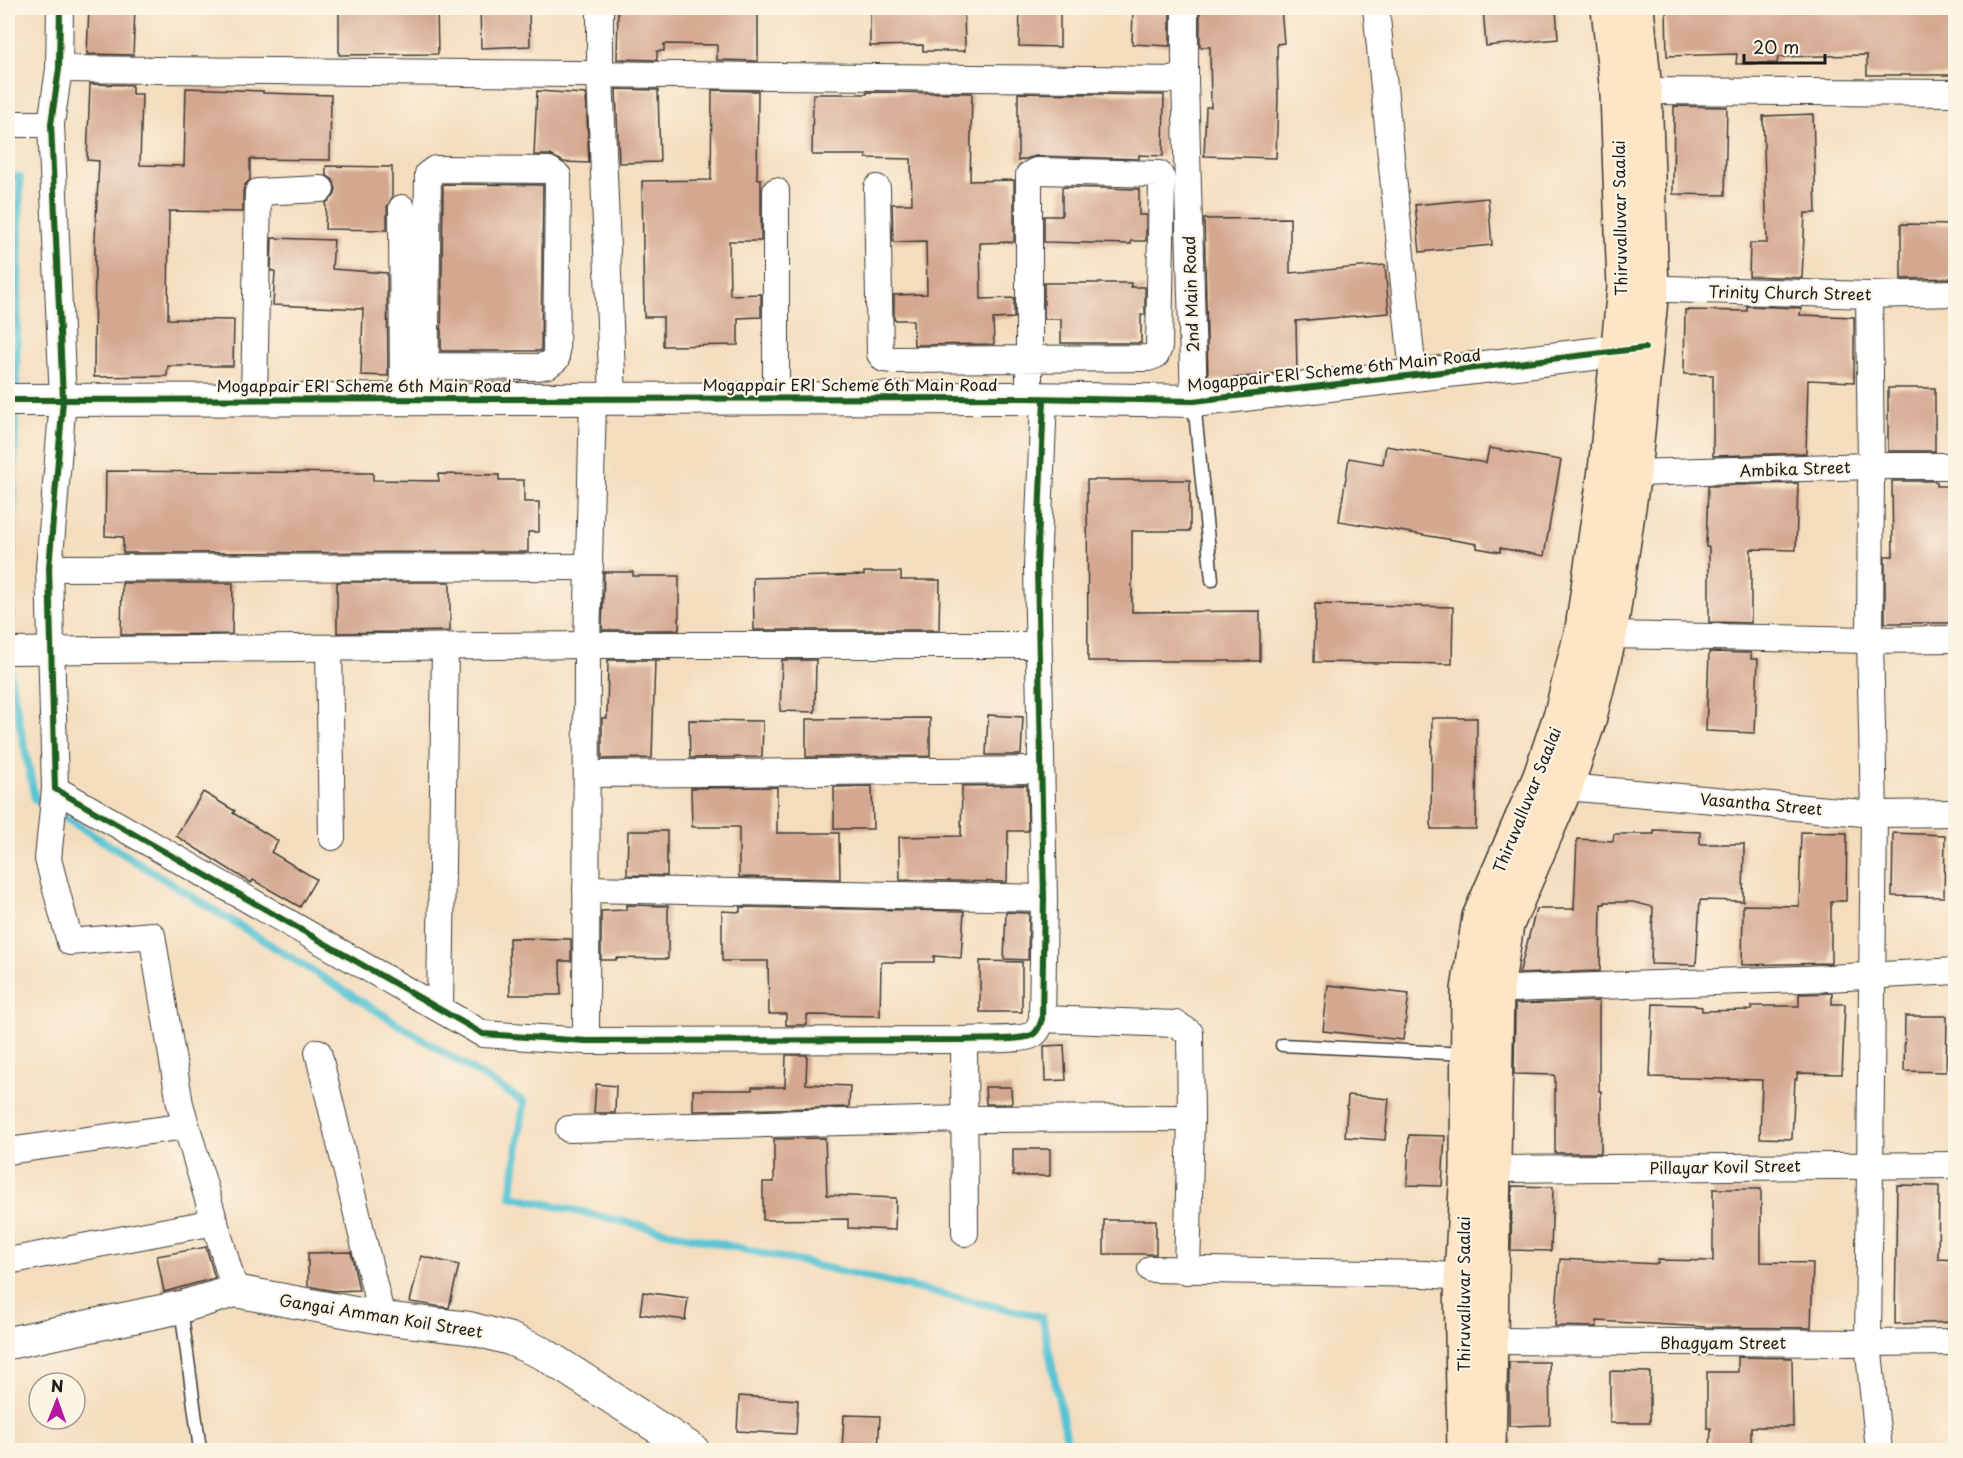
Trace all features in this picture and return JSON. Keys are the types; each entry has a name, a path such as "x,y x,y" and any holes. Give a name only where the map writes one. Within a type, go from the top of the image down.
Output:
{"main road":[{"name":"Thiruvalluvar Saalai","path":"1608,8 1638,288"},
{"name":"Thiruvalluvar Saalai","path":"1489,1450 1495,1169 1479,917 1540,776 1561,714 1582,629 1605,470 1631,349 1638,288 1645,91 1637,8"},
{"name":"Thiruvalluvar Saalai","path":"1464,1450 1461,1277 1467,1169 1468,1054 1483,990 1507,925 1566,787 1588,721 1610,635 1634,473 1631,349"}],"street":[{"path":"60,8 59,69 51,123 58,400 49,567 55,793 48,859 70,942 152,935 180,1104 235,1291"},
{"path":"586,1041 587,645 590,567 603,399 600,8"},
{"name":"2nd Main Road","path":"1185,8 1194,401"},
{"path":"1376,8 1413,374"},
{"path":"59,69 1185,80"},
{"path":"1645,91 1956,93"},
{"path":"8,124 51,123"},
{"path":"414,399 426,366 428,174 435,169 549,170 558,176 556,359 548,366 538,367 426,366"},
{"path":"55,793 483,1034 586,1041 964,1040 1023,1038 1033,1035 1040,1027 1042,1018 1044,898 1038,645 1036,398 1029,358 1029,175 1036,171 1159,174 1162,179 1159,347 1156,355 1148,358 1029,358 893,360 884,359 880,354 877,188"},
{"path":"254,400 258,192 321,189"},
{"path":"776,191 776,399"},
{"path":"402,208 414,399"},
{"name":"Trinity Church Street","path":"1638,288 1869,295 1956,293"},
{"path":"1869,295 1871,466 1869,640 1874,814 1868,1343 1879,1450"},
{"name":"Mogappair ERI Scheme 6th Main Road","path":"8,400 1036,398 1194,401 1631,349"},
{"name":"Ambika Street","path":"1634,473 1871,466 1956,466"},
{"path":"49,567 590,567"},
{"path":"1610,635 1869,640 1956,639"},
{"path":"16,651 587,645 1038,645"},
{"path":"440,1009 445,647"},
{"path":"329,648 332,837"},
{"path":"586,774 1041,770"},
{"name":"Vasantha Street","path":"1566,787 1874,814 1956,813"},
{"path":"586,889 1044,898"},
{"path":"1483,990 1828,978 1956,971"},
{"path":"1042,1018 1176,1024 1190,1033 1191,1118 1186,1270"},
{"path":"964,1040 965,1233"},
{"path":"318,1052 381,1318"},
{"path":"569,1129 965,1119 1191,1118"},
{"path":"8,1151 186,1126"},
{"name":"Pillayar Kovil Street","path":"1495,1169 1956,1165"},
{"path":"8,1261 215,1222"},
{"path":"1151,1269 1425,1274 1461,1277"},
{"name":"Gangai Amman Koil Street","path":"8,1343 181,1307 235,1291 381,1318 469,1328 510,1339 544,1354 693,1450"},
{"name":"Bhagyam Street","path":"1491,1341 1956,1342"}],"lane":[{"name":"2nd Main Road","path":"1194,401 1212,580"},
{"path":"1282,1045 1468,1054"},
{"path":"181,1307 200,1450"}],"building":[{"path":"89,8 135,8 133,55 87,54"},
{"path":"339,8 437,8 438,54 339,55"},
{"path":"480,8 529,8 530,46 481,48"},
{"path":"618,8 758,8 758,61 717,60 717,45 664,44 664,51 657,51 657,60 617,59"},
{"path":"870,8 964,8 965,51 923,51 923,45 870,46"},
{"path":"1020,8 1060,8 1060,47 1019,46"},
{"path":"1133,8 1170,8 1170,46 1132,44"},
{"path":"1281,8 1284,43 1277,44 1276,158 1204,156 1206,107 1211,107 1210,47 1200,47 1200,9"},
{"path":"1483,8 1556,8 1558,39 1486,46"},
{"path":"1666,8 1956,8 1956,75 1867,75 1867,55 1778,57 1777,63 1736,64 1737,54 1667,56"},
{"path":"90,84 132,85 132,94 142,94 140,165 184,166 186,88 331,95 330,160 250,159 250,180 243,191 243,212 169,211 168,319 234,320 233,366 168,366 167,376 94,377 95,239 99,161 87,160"},
{"path":"616,89 658,90 660,162 619,163"},
{"path":"712,90 758,91 757,179 761,179 761,241 729,241 730,295 761,294 761,317 738,318 738,345 663,346 663,317 644,317 642,181 711,180"},
{"path":"537,91 586,94 589,163 564,162 550,155 534,155"},
{"path":"867,92 972,93 970,181 1014,180 1014,242 980,243 981,299 1014,298 1014,318 993,319 994,344 914,345 913,320 894,320 894,295 927,294 926,241 893,242 892,204 912,204 911,159 866,158 866,155 812,155 813,94 867,94"},
{"path":"1018,93 1164,95 1163,156 1139,155 1139,159 1036,156 1018,161"},
{"path":"1674,106 1727,107 1725,195 1673,194"},
{"path":"1813,114 1816,213 1805,213 1802,278 1749,276 1750,243 1767,243 1763,116"},
{"path":"326,166 392,167 392,198 387,207 387,230 325,229 326,203 334,196 336,189 333,180 326,175"},
{"path":"443,184 543,185 541,351 441,351"},
{"path":"1062,187 1139,189 1139,215 1146,215 1146,241 1131,241 1131,244 1044,242 1044,216 1062,216"},
{"path":"1488,198 1492,245 1420,252 1415,205"},
{"path":"1290,218 1290,273 1385,265 1389,313 1296,321 1297,371 1208,381 1204,219"},
{"path":"1901,224 1956,225 1956,278 1901,279"},
{"path":"272,238 334,240 332,269 387,273 388,376 361,375 363,309 273,305 275,271 271,271"},
{"path":"1044,283 1131,283 1131,287 1145,287 1145,315 1141,315 1141,343 1061,343 1061,319 1044,319"},
{"path":"1747,306 1801,308 1800,315 1854,317 1854,382 1808,380 1806,453 1713,456 1713,375 1684,374 1685,310 1747,311"},
{"path":"1888,388 1935,388 1935,451 1888,451"},
{"path":"1386,446 1486,463 1489,448 1561,460 1544,556 1500,548 1500,552 1477,548 1477,544 1339,521 1349,458 1383,464"},
{"path":"106,471 373,473 373,480 439,481 438,474 499,475 499,480 524,480 524,502 539,502 539,532 528,532 528,552 123,553 123,537 105,536"},
{"path":"1087,480 1190,480 1190,531 1132,531 1132,612 1260,611 1260,661 1088,661"},
{"path":"1892,481 1935,481 1937,486 1956,486 1956,623 1885,623 1885,556 1893,556"},
{"path":"1798,483 1796,550 1751,549 1751,623 1709,622 1709,547 1706,547 1708,486"},
{"path":"604,572 633,572 633,576 679,576 679,630 602,630"},
{"path":"864,572 901,572 901,580 940,580 939,630 754,630 753,578 864,575"},
{"path":"337,582 450,582 450,631 337,633"},
{"path":"122,583 233,583 232,634 121,635"},
{"path":"1315,604 1453,607 1452,664 1314,662"},
{"path":"1709,652 1751,653 1751,659 1758,659 1755,733 1706,731"},
{"path":"608,660 655,660 652,758 602,759 602,718 607,718"},
{"path":"782,660 816,660 815,712 780,711"},
{"path":"988,715 1023,717 1021,755 986,755"},
{"path":"930,718 930,756 806,757 806,719"},
{"path":"1432,718 1477,718 1476,829 1431,829"},
{"path":"689,720 763,721 762,757 690,758"},
{"path":"1027,785 1028,831 1008,831 1007,882 900,880 899,837 961,836 962,786"},
{"path":"872,786 873,829 834,829 834,787"},
{"path":"777,787 777,833 839,833 840,879 739,877 739,827 692,827 691,788"},
{"path":"203,792 278,841 271,852 316,879 300,907 253,880 251,883 176,836"},
{"path":"1654,830 1700,832 1700,844 1744,844 1743,901 1700,900 1696,965 1651,964 1653,907 1633,902 1605,902 1601,904 1600,971 1519,974 1536,909 1574,909 1577,839 1613,841 1614,834 1654,834"},
{"path":"628,831 667,831 667,876 627,875"},
{"path":"1801,832 1847,833 1846,901 1831,901 1831,963 1742,965 1743,905 1799,906"},
{"path":"1893,833 1945,835 1944,897 1892,896"},
{"path":"626,905 668,906 668,959 601,960 601,911 626,910"},
{"path":"740,907 964,911 961,958 934,956 934,962 881,962 880,1016 807,1015 807,1025 786,1025 786,1014 769,1014 768,961 722,961 722,911 740,912"},
{"path":"1006,912 1029,913 1028,960 1004,959"},
{"path":"509,938 571,939 571,961 560,961 561,995 510,995"},
{"path":"980,961 1022,962 1022,1012 980,1012"},
{"path":"1328,985 1409,994 1403,1040 1323,1031"},
{"path":"1832,993 1832,1004 1845,1004 1842,1074 1797,1073 1792,1139 1760,1138 1762,1080 1650,1077 1653,1004 1695,1005 1702,1007 1702,1011 1752,1010 1752,1006 1799,1006 1799,994"},
{"path":"1599,1001 1601,1153 1555,1153 1555,1078 1554,1075 1514,1074 1515,1004"},
{"path":"1905,1016 1947,1016 1946,1072 1904,1071"},
{"path":"1064,1045 1066,1080 1045,1081 1044,1046"},
{"path":"786,1055 807,1055 806,1084 850,1086 849,1107 693,1111 693,1090 752,1090 752,1087 785,1087"},
{"path":"596,1084 616,1086 615,1113 594,1113"},
{"path":"985,1087 1011,1087 1012,1104 986,1104"},
{"path":"1348,1095 1389,1099 1385,1140 1345,1137"},
{"path":"1409,1135 1445,1136 1442,1186 1407,1185"},
{"path":"825,1138 827,1195 896,1198 895,1230 848,1228 848,1219 763,1220 763,1182 774,1182 774,1139"},
{"path":"1013,1149 1050,1149 1050,1176 1013,1176"},
{"path":"1897,1185 1939,1186 1938,1259 1956,1260 1956,1322 1895,1324"},
{"path":"1512,1186 1553,1187 1551,1251 1511,1250"},
{"path":"1713,1189 1761,1189 1761,1262 1813,1263 1811,1328 1706,1327 1597,1321 1597,1327 1555,1326 1560,1259 1658,1264 1658,1260 1713,1261"},
{"path":"1104,1220 1156,1220 1156,1254 1104,1254"},
{"path":"206,1247 215,1278 164,1292 157,1256"},
{"path":"351,1252 359,1290 334,1291 308,1286 308,1253"},
{"path":"421,1256 459,1265 449,1308 410,1302"},
{"path":"643,1292 688,1298 685,1320 640,1314"},
{"path":"1738,1357 1792,1358 1793,1427 1751,1427 1751,1450 1710,1450 1711,1428 1707,1428 1707,1372 1738,1372"},
{"path":"1509,1362 1549,1362 1550,1425 1509,1426"},
{"path":"1610,1371 1650,1372 1650,1423 1610,1423"},
{"path":"739,1396 798,1400 796,1434 737,1431"},
{"path":"844,1415 880,1416 878,1450 842,1450"}],"waterway":[{"path":"8,176 20,177 10,675 35,799 524,1102 511,1196 1042,1317 1069,1450"}],"cycle path":[{"path":"60,8 59,69 51,124 63,400 49,568 55,789 483,1034 586,1041 964,1040 1019,1038 1036,1032 1042,1019 1044,898 1037,567 1044,399"},
{"path":"8,400 1029,398 1194,401 1645,348"}]}
